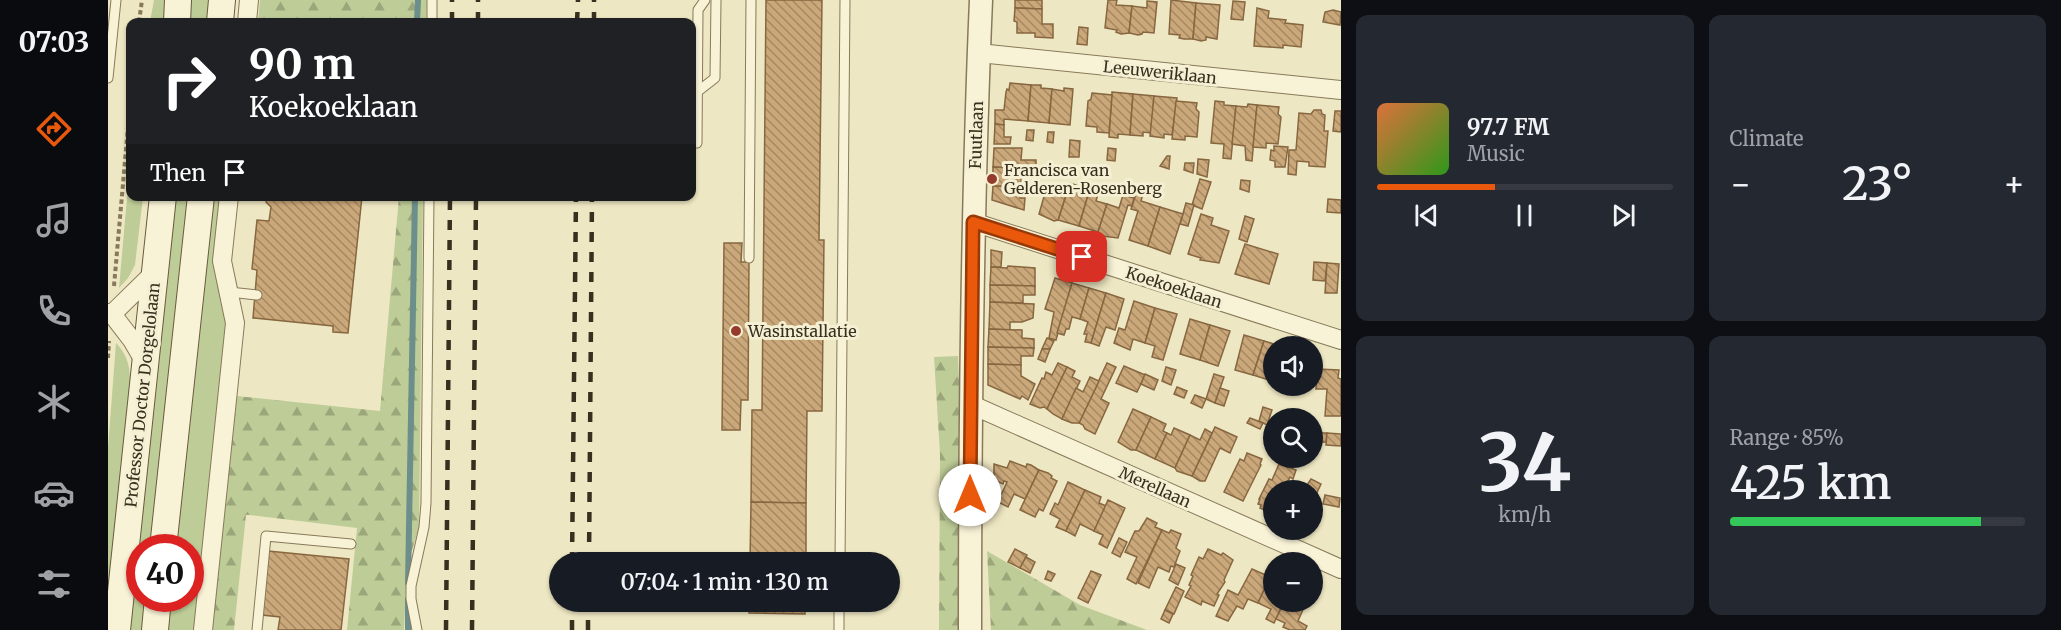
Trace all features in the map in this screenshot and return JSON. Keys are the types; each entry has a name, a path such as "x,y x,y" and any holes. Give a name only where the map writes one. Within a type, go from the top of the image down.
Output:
{"main road":[{"path":"177,18 178,0"},
{"path":"220,18 222,0"},
{"name":"Professor Doctor Dorgelolaan","path":"117,630 163,201"},
{"path":"165,534 200,201"},
{"path":"155,630 157,612"}],"street":[{"path":"247,18 249,0"},
{"name":"Fuutlaan","path":"970,630 973,222 981,0"},
{"name":"Leeuweriklaan","path":"979,53 1341,90"},
{"path":"203,630 236,323 222,261 228,201"},
{"name":"Koekoeklaan","path":"973,222 1341,340"},
{"path":"146,364 132,340 110,313 156,272"},
{"name":"Merellaan","path":"970,405 1341,569"}],"lane":[{"path":"108,78 116,0"},
{"path":"432,0 432,18"},
{"path":"696,40 698,10 705,0"},
{"path":"697,92 715,78 716,0"},
{"path":"749,258 751,0"},
{"path":"840,552 845,0"},
{"path":"696,85 697,143"},
{"path":"417,630 411,593 424,527 426,503 429,201"},
{"path":"229,292 257,295"},
{"path":"257,630 266,536 351,544"},
{"path":"839,612 839,630"}],"path":[{"path":"140,18 142,0"},
{"path":"108,358 110,313 126,163"}],"green space":[{"path":"154,0 167,0 165,18 151,18"},
{"path":"188,0 212,0 210,18 187,18"},
{"path":"260,0 427,0 426,18 258,18"},
{"path":"127,201 143,201 135,265 119,288"},
{"path":"173,201 190,201 154,534 137,534"},
{"path":"212,201 223,201 227,323 204,544 204,534 177,534"},
{"path":"399,201 423,201 419,527 407,567 404,630 347,630 357,528 246,515 234,630 212,630 237,396 380,411"},
{"path":"116,343 126,358 130,377 134,378 108,618 108,448"},
{"path":"958,356 969,630 939,630 940,454 934,357"},
{"path":"987,551 1080,605 1147,630 991,630"},
{"path":"129,612 146,612 144,630 127,630"},
{"path":"170,612 197,612 195,630 168,630"}],"building":[{"path":"766,0 822,0 819,240 824,240 822,411 807,411 806,503 751,502 752,410 762,410"},
{"path":"1015,0 1042,0 1042,9 1015,8"},
{"path":"1108,0 1117,0 1116,5 1132,6 1129,33 1121,34 1116,32 1117,30 1105,28"},
{"path":"1171,0 1196,3 1193,39 1179,38 1180,35 1169,34"},
{"path":"1147,1 1157,2 1154,33 1143,32 1138,35 1129,33 1132,6 1147,8"},
{"path":"1233,1 1245,2 1243,20 1231,19"},
{"path":"1196,3 1220,5 1217,39 1206,37 1206,40 1201,41 1193,39"},
{"path":"1015,8 1042,9 1042,24 1053,24 1053,38 1035,37 1035,33 1017,33 1017,22 1014,21"},
{"path":"1257,8 1269,11 1268,18 1303,25 1301,47 1254,46"},
{"path":"1333,10 1341,12 1340,25 1323,22 1325,12"},
{"path":"1079,27 1088,28 1087,45 1077,44"},
{"path":"1010,83 1031,85 1028,121 1004,119 1004,125 995,124 995,110 1004,110 1006,92 1007,89 1009,90"},
{"path":"1031,85 1041,85 1041,88 1052,89 1049,123 1028,121"},
{"path":"1064,88 1073,89 1070,125 1049,123 1052,89 1064,91"},
{"path":"1112,92 1133,94 1130,135 1118,134 1118,138 1109,137"},
{"path":"1092,93 1112,95 1109,133 1097,132 1097,127 1086,126 1088,101"},
{"path":"1133,94 1154,96 1151,133 1143,132 1143,136 1130,135"},
{"path":"1154,96 1177,98 1172,135 1164,134 1164,138 1150,136"},
{"path":"1176,101 1197,103 1196,109 1199,112 1197,137 1185,136 1185,140 1172,139"},
{"path":"1215,101 1224,102 1224,105 1236,106 1231,159 1223,158 1224,144 1211,143"},
{"path":"1248,104 1257,105 1252,161 1246,160 1245,146 1232,144 1236,106 1247,107"},
{"path":"1257,105 1279,107 1278,114 1281,117 1278,144 1266,143 1266,148 1253,147"},
{"path":"1314,110 1321,110 1325,115 1324,131 1328,131 1325,167 1309,166 1309,162 1297,161 1296,175 1288,174 1289,150 1296,150 1299,113 1311,114"},
{"path":"1335,111 1341,111 1341,132 1333,131"},
{"path":"995,124 1004,125 1004,137 1011,137 1010,144 994,144"},
{"path":"1027,130 1034,130 1033,141 1026,140"},
{"path":"1048,132 1054,132 1053,143 1047,142"},
{"path":"1070,140 1080,141 1079,157 1069,157"},
{"path":"1274,146 1288,147 1285,167 1275,167 1275,161 1270,160"},
{"path":"994,148 1022,148 1021,160 1036,160 1036,169 993,167"},
{"path":"1108,148 1116,149 1115,161 1107,160"},
{"path":"1167,156 1170,156 1169,169 1160,166"},
{"path":"1198,159 1209,160 1207,177 1197,174"},
{"path":"1185,163 1194,163 1193,173 1184,170"},
{"path":"993,167 1036,169 1036,175 1021,175 1021,187 993,186"},
{"path":"1200,179 1211,182 1202,209 1192,205"},
{"path":"1241,180 1250,181 1249,192 1240,189"},
{"path":"1082,182 1091,185 1079,226 1058,220 1070,183 1081,187"},
{"path":"1091,185 1100,187 1096,201 1107,204 1098,232 1079,226"},
{"path":"993,186 1021,187 1020,198 1025,198 1024,210 992,200"},
{"path":"1047,186 1067,192 1058,220 1054,221 1039,214"},
{"path":"1138,188 1144,190 1141,201 1160,207 1148,246 1129,240 1138,211 1131,209"},
{"path":"1123,195 1134,198 1132,206 1128,205 1118,238 1102,236 1098,232 1107,204 1119,208"},
{"path":"1328,199 1341,200 1341,213 1327,212"},
{"path":"361,201 348,333 333,332 333,326 253,318 257,270 252,269 257,220 269,221 271,207 266,202"},
{"path":"1186,203 1194,205 1188,226 1180,224"},
{"path":"1160,207 1183,214 1170,254 1148,246"},
{"path":"1201,214 1213,218 1211,225 1229,231 1219,263 1200,260 1201,258 1188,254"},
{"path":"1245,216 1254,219 1247,242 1239,239"},
{"name":"Wasinstallatie","path":"724,243 742,243 741,262 749,262 748,400 741,400 740,430 722,430"},
{"path":"1245,244 1278,254 1269,284 1235,274"},
{"path":"991,250 1002,252 1001,267 991,267"},
{"path":"1314,262 1327,263 1325,281 1313,280"},
{"path":"1327,263 1339,264 1337,293 1325,293"},
{"path":"1008,266 1035,268 1035,286 990,285 991,267 1007,268"},
{"path":"1055,278 1072,283 1056,340 1049,338 1054,312 1045,309"},
{"path":"1072,283 1089,288 1080,319 1072,317 1069,329 1066,329 1064,335 1057,333"},
{"path":"990,285 1035,286 1035,295 1023,295 1023,303 990,302"},
{"path":"1089,288 1106,293 1091,343 1085,342 1087,334 1084,334 1088,322 1080,319"},
{"path":"1106,293 1124,299 1115,330 1106,327 1099,346 1091,343"},
{"path":"1134,301 1155,308 1145,343 1133,339 1130,350 1114,343 1119,328 1125,330"},
{"path":"990,302 1034,304 1033,318 1022,322 1010,322 1010,330 989,329"},
{"path":"1155,308 1177,314 1163,360 1152,357 1155,346 1145,343"},
{"path":"1190,319 1210,325 1200,360 1180,354"},
{"path":"1210,325 1230,331 1218,366 1200,360"},
{"path":"989,329 1022,330 1022,338 1034,339 1034,348 988,347"},
{"path":"1244,335 1263,341 1253,375 1235,370"},
{"path":"1047,338 1054,341 1050,349 1042,349"},
{"path":"1263,344 1263,378 1253,375"},
{"path":"988,347 1034,348 1033,356 1021,356 1021,365 988,364"},
{"path":"1042,349 1050,349 1045,362 1038,359"},
{"path":"1058,363 1067,367 1047,409 1030,404 1046,372 1052,375"},
{"path":"1107,363 1116,367 1101,399 1109,403 1095,434 1079,423"},
{"path":"988,364 1021,365 1021,376 1035,384 1028,400 1022,396 1020,399 988,385"},
{"path":"1124,366 1145,375 1137,392 1116,383"},
{"path":"1067,367 1075,371 1072,377 1080,381 1062,419 1047,409"},
{"path":"1166,367 1176,370 1171,385 1162,381"},
{"path":"1323,369 1339,370 1341,416 1325,416 1327,389 1323,389"},
{"path":"1145,374 1158,380 1154,390 1141,384"},
{"path":"1214,374 1224,377 1215,403 1206,399"},
{"path":"1090,377 1099,381 1079,423 1062,419 1076,388 1083,392"},
{"path":"1177,387 1187,391 1184,398 1174,394"},
{"path":"1220,388 1229,391 1224,406 1215,403"},
{"path":"1195,395 1206,399 1202,408 1191,403"},
{"path":"1263,407 1266,408 1263,408 1263,423 1259,421"},
{"path":"1133,409 1151,417 1136,450 1131,450 1118,442"},
{"path":"1151,417 1166,424 1163,431 1167,433 1155,459 1136,450"},
{"path":"1250,418 1263,423 1260,429 1247,423"},
{"path":"1215,427 1237,437 1230,453 1220,448 1205,481 1200,481 1192,476"},
{"path":"1174,428 1190,435 1175,468 1155,459 1167,433 1171,435"},
{"path":"1205,429 1212,433 1192,476 1177,471 1175,468 1190,435 1200,440"},
{"path":"1323,433 1327,433 1326,442 1323,442"},
{"path":"1327,433 1341,434 1341,446 1326,445"},
{"path":"1247,453 1262,459 1243,501 1224,492 1240,459 1244,461"},
{"path":"1010,461 1026,467 1027,464 1031,465 1039,470 1025,499 1014,494 1008,507 998,502 1007,482 1004,481 1003,484 994,480 994,464 1007,468"},
{"path":"1277,468 1296,470 1293,479 1290,477 1288,480 1272,480"},
{"path":"1039,470 1048,473 1057,481 1043,511 1039,509 1035,517 1020,510"},
{"path":"1068,482 1085,490 1066,531 1056,527 1060,519 1050,514 1055,503 1058,505"},
{"path":"1085,490 1101,497 1099,503 1106,506 1094,531 1080,524 1075,536 1066,531"},
{"path":"1263,491 1263,509 1258,504"},
{"path":"1325,495 1340,498 1339,507 1323,504"},
{"path":"1108,500 1125,508 1107,548 1099,544 1103,535 1094,531"},
{"path":"751,502 806,503 806,552 750,552"},
{"path":"1147,518 1157,523 1155,527 1162,530 1136,584 1127,579 1137,557 1125,552 1135,531 1139,531"},
{"path":"1162,530 1169,533 1171,530 1181,534 1176,548 1180,551 1174,567 1171,566 1169,572 1158,567 1149,588 1138,583"},
{"path":"1119,538 1127,542 1120,557 1112,553"},
{"path":"1015,549 1027,555 1020,568 1008,562"},
{"path":"1208,549 1221,555 1223,553 1233,560 1225,582 1217,594 1219,595 1214,606 1202,601 1201,605 1185,597 1191,586 1189,585 1193,576 1191,575 1199,557 1203,559"},
{"path":"268,551 349,559 341,630 278,630 280,617 262,615"},
{"path":"1026,557 1035,562 1030,573 1020,568"},
{"path":"1176,564 1185,568 1178,585 1169,580"},
{"path":"1252,569 1263,574 1263,592 1258,603 1248,599 1243,609 1237,606 1228,621 1216,616 1228,590 1238,595"},
{"path":"1048,571 1055,574 1051,581 1045,579"},
{"path":"1091,571 1101,575 1088,603 1078,598"},
{"path":"1176,587 1184,591 1174,614 1165,610"},
{"path":"1263,592 1263,605 1258,603"},
{"path":"1165,610 1173,614 1169,623 1161,619"},
{"path":"805,612 805,614 749,613"},
{"path":"1270,612 1279,612 1274,623 1266,619"},
{"path":"1279,612 1302,612 1298,621 1307,626 1305,630 1290,630 1283,627 1285,623 1276,619"}],"waterway":[{"path":"417,18 418,0"},
{"path":"408,583 415,201"},
{"path":"408,599 408,630"}],"railway":[{"path":"452,0 452,18"},
{"path":"478,0 478,18"},
{"path":"577,18 578,0"},
{"path":"594,0 594,18"},
{"path":"446,630 450,201"},
{"path":"472,630 476,201"},
{"path":"572,552 576,201"},
{"path":"589,552 592,201"},
{"path":"572,612 572,630"},
{"path":"588,612 588,630"}],"place":[{"name":"Francisca van Gelderen-Rosenberg","path":"992,179"},
{"name":"Wasinstallatie","path":"736,331"}],"route":[{"path":"970,495 973,222 1082,257"}]}
